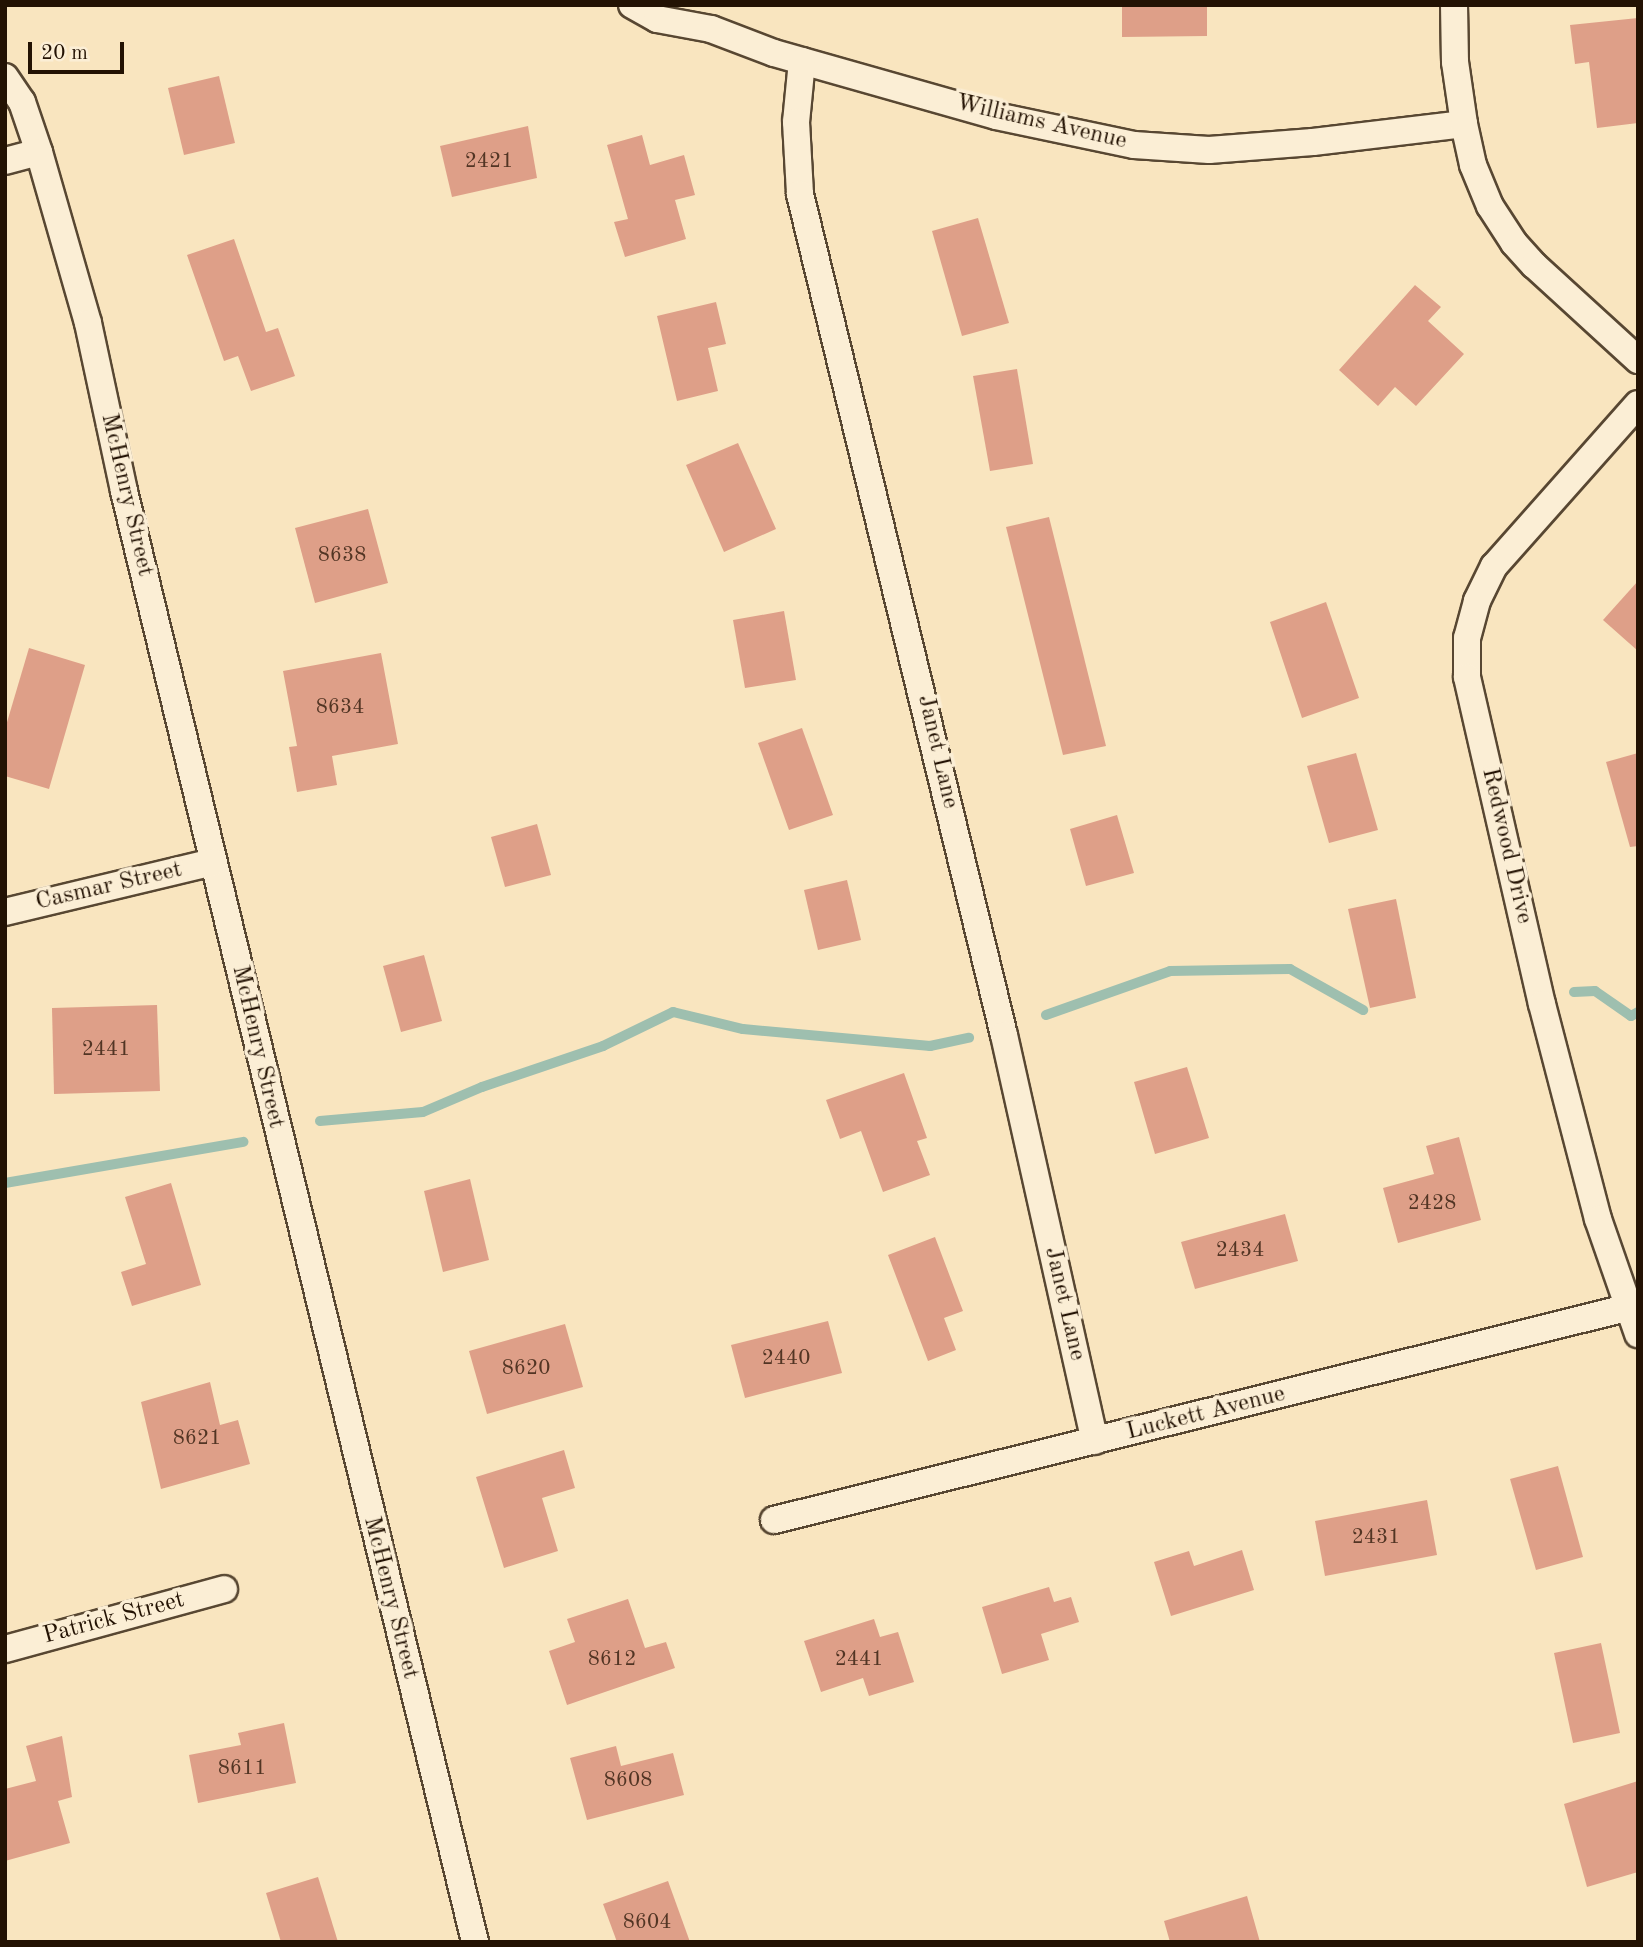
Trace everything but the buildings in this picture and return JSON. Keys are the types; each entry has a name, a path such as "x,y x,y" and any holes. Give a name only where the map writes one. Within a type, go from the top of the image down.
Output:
{"street":[{"name":"Williams Avenue","path":"632,5 657,19 711,29 802,61 996,116 1134,145 1209,150 1313,142 1464,124"},
{"path":"1454,5 1455,62 1464,124 1472,165 1490,206 1514,243 1534,265 1638,360"},
{"name":"Janet Lane","path":"802,61 796,121 800,194 1004,1035 1095,1441"},
{"name":"McHenry Street","path":"5,77 22,102 39,152 88,323 124,491 475,1942"},
{"path":"5,161 39,152"},
{"name":"Redwood Drive","path":"1638,404 1494,566 1477,601 1467,638 1467,677 1542,1004 1598,1220 1633,1306 1638,1334"},
{"name":"Casmar Street","path":"5,912 213,862"},
{"name":"Luckett Avenue","path":"774,1520 1633,1306"},
{"name":"Patrick Street","path":"5,1649 223,1589"}],"waterway":[{"path":"1046,1015 1170,971 1290,969 1363,1010"},
{"path":"1574,992 1595,991 1631,1016 1638,1012"},
{"path":"320,1121 423,1112 482,1087 603,1046 673,1012 743,1029 930,1046 969,1038"},
{"path":"5,1183 243,1142"}]}
